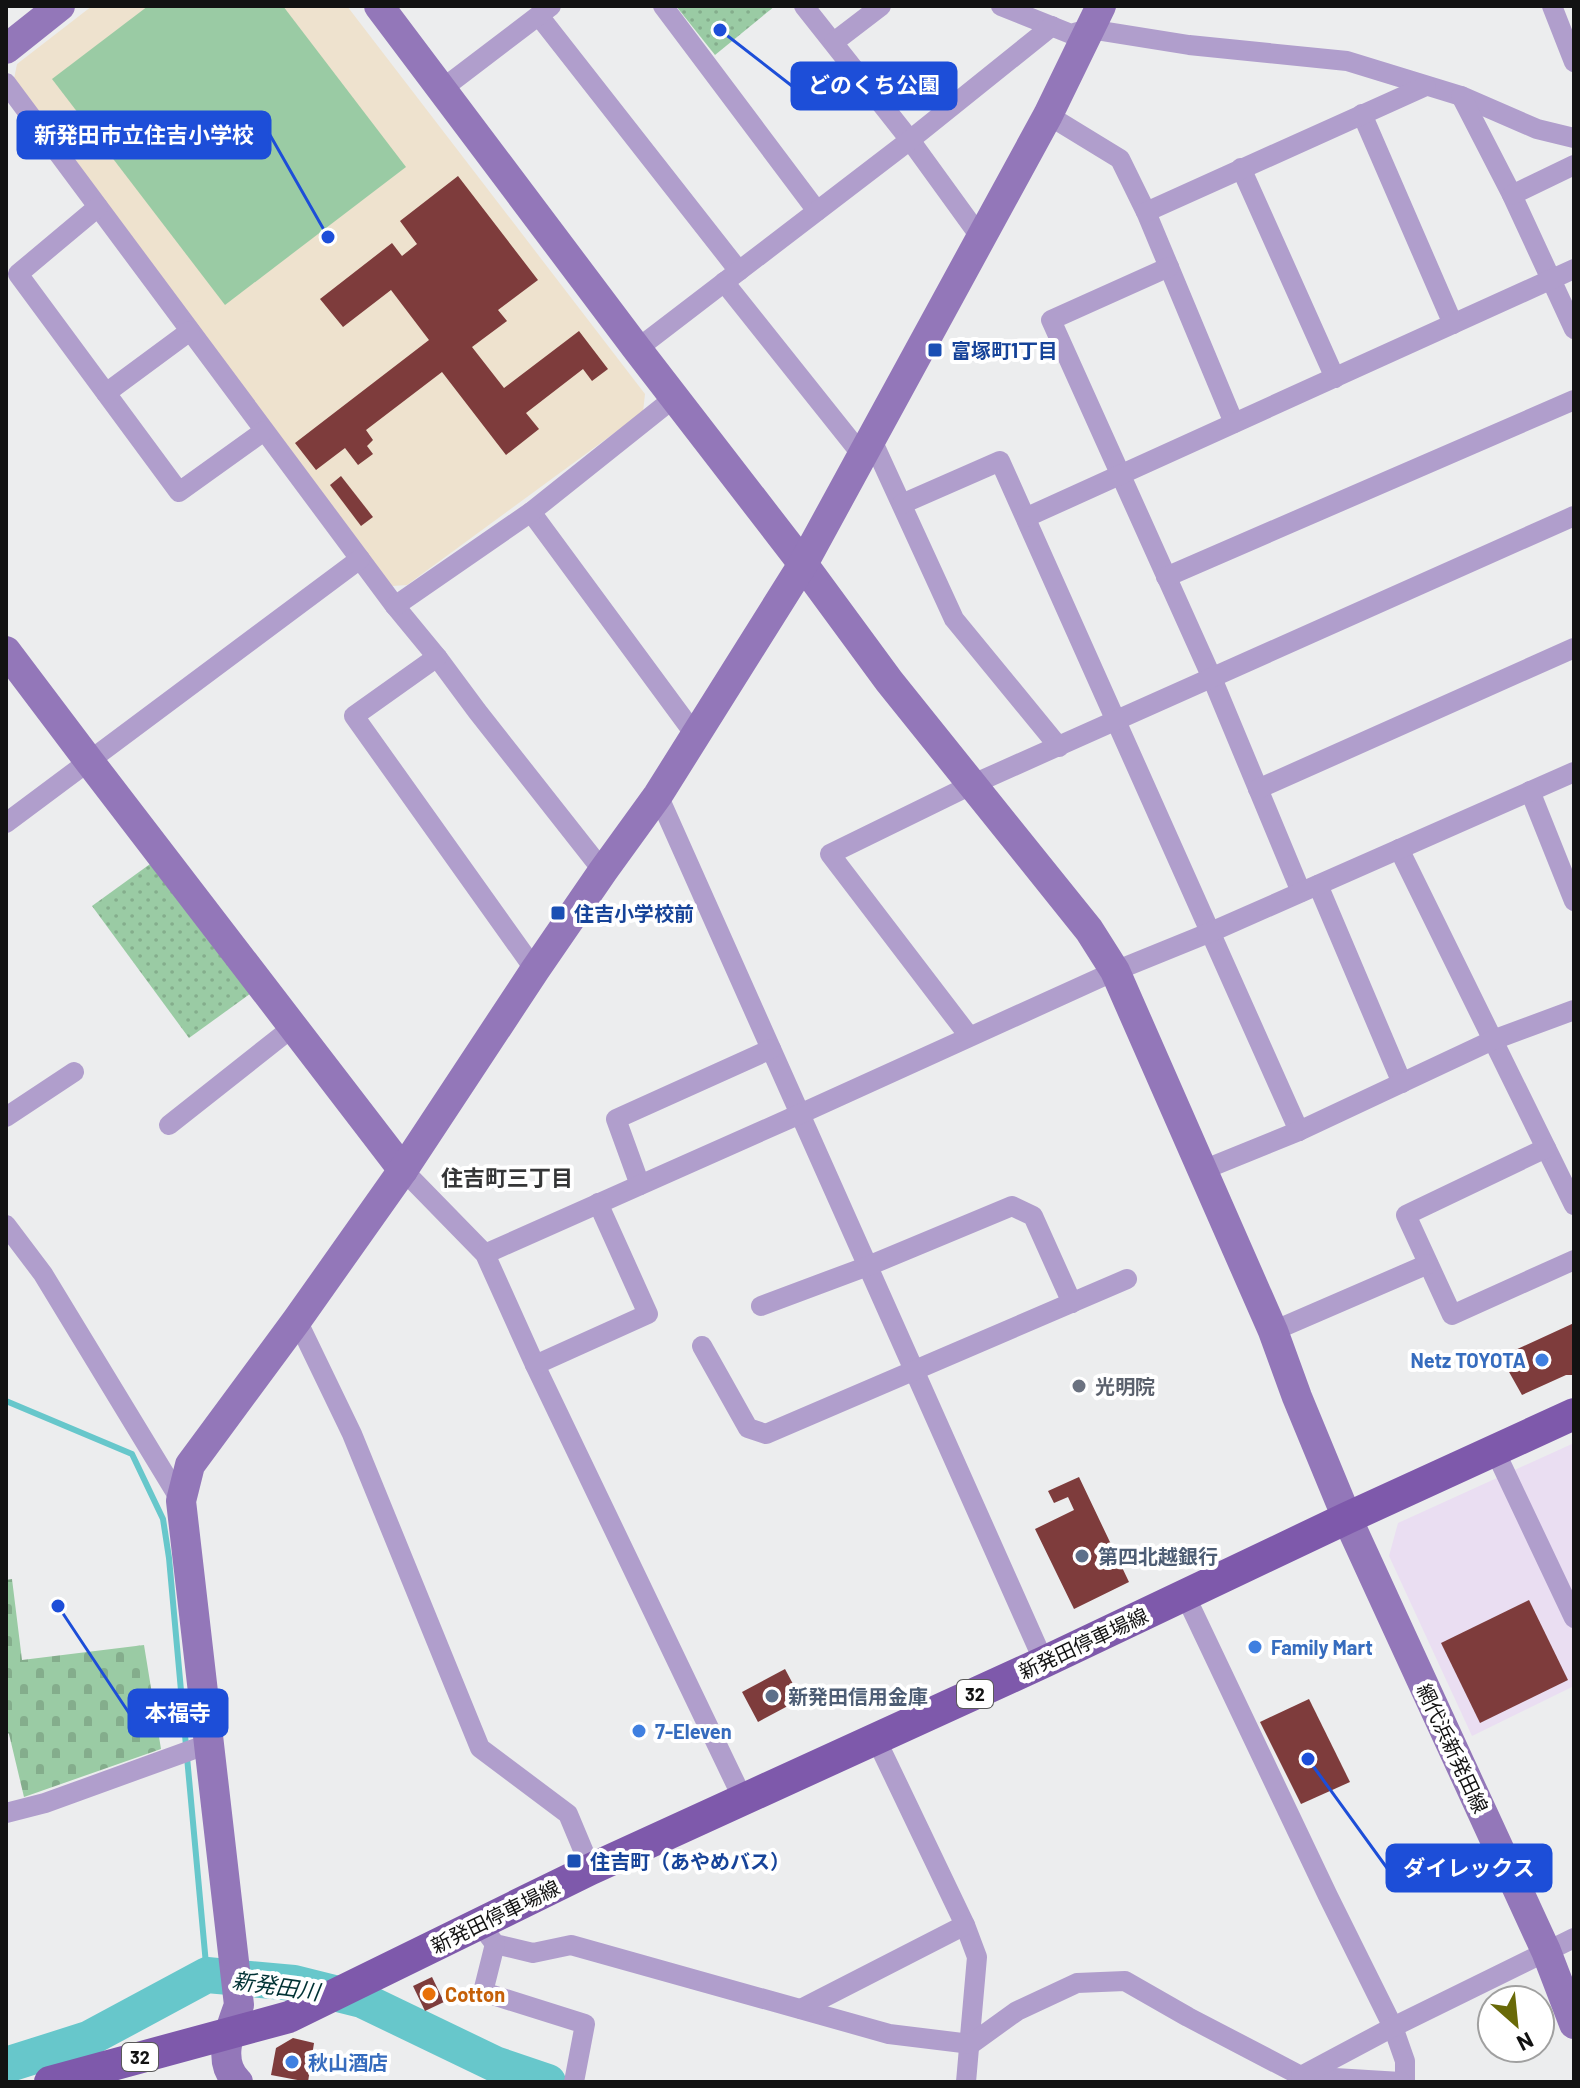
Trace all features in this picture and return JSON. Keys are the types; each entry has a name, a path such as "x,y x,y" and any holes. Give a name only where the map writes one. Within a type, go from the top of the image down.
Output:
{"main road":[{"name":"新発田停車場線","path":"234,2018 289,2017 376,1975 487,1934 591,1869 1044,1662 1574,1414"},
{"name":"32","path":"50,2082 234,2018"}],"street":[{"path":"6,49 60,6"},
{"name":"網代浜新発田線","path":"379,6 889,681 1089,930 1115,971 1273,1331 1347,1518 1546,1951 1574,2024"},
{"path":"663,6 817,211"},
{"path":"804,6 910,140 981,238"},
{"path":"834,42 881,6"},
{"path":"1001,6 1071,34 1095,18 1189,45 1347,61 1461,96 1537,129 1574,138"},
{"path":"1552,6 1574,62"},
{"path":"442,89 545,11 732,276 866,446 902,504 954,619 1059,747"},
{"path":"238,2082 225,2060 234,2018 233,1954 181,1501 190,1465 403,1170 535,970 696,736 803,564 1048,115 1095,18"},
{"path":"637,349 910,140 1052,26"},
{"path":"6,83 395,606 603,871"},
{"path":"1146,212 1426,86"},
{"path":"1461,96 1512,195 1574,329"},
{"path":"1362,114 1453,324"},
{"path":"1048,115 1120,159 1146,212 1234,423"},
{"path":"1512,195 1574,165"},
{"path":"1241,168 1335,378"},
{"path":"98,207 18,274 179,492 264,431"},
{"path":"1169,267 1051,320 1212,678 1258,789 1402,1083"},
{"path":"1027,517 1574,269"},
{"path":"106,393 190,331"},
{"path":"395,606 531,512 674,398"},
{"path":"1166,577 1574,400"},
{"path":"902,504 1000,461 1299,1131"},
{"path":"531,512 696,736"},
{"path":"969,1036 830,854 971,785 1574,516"},
{"path":"6,823 360,559"},
{"path":"1258,789 1574,648"},
{"path":"6,651 403,1170 485,1254 743,1799"},
{"path":"437,657 354,716 535,970"},
{"path":"485,1254 1115,971 1211,932 1574,772"},
{"path":"1530,791 1574,901"},
{"path":"658,795 1044,1662"},
{"path":"1399,849 1574,1205"},
{"path":"1203,1170 1299,1131 1493,1040 1574,1010"},
{"path":"169,1125 293,1027"},
{"path":"640,1185 616,1119 771,1049"},
{"path":"6,1117 74,1072"},
{"path":"1546,1148 1406,1215 1452,1315 1574,1260"},
{"path":"535,1365 648,1314 598,1203"},
{"path":"761,1306 868,1266 1012,1206 1033,1216 1072,1303"},
{"path":"6,1225 43,1274 181,1501"},
{"path":"1273,1331 1428,1264"},
{"path":"702,1346 748,1428 766,1434 1127,1279"},
{"path":"297,1320 352,1434 480,1748 568,1814 591,1869"},
{"path":"1495,1451 1574,1618"},
{"path":"575,2078 585,2024 483,1992 487,1934 533,1953 571,1945 889,2034 971,2044 1017,2011 1077,1983 1125,1981 1301,2076 1403,2082 1405,2061 1393,2027 1185,1595"},
{"path":"876,1739 965,1925 977,1957 966,2082"},
{"path":"6,1813 45,1803 208,1744"},
{"path":"801,2009 965,1925"},
{"path":"1301,2076 1574,1938"}],"shaded area":[{"path":"92,6 347,6 645,394 643,412 407,585 392,586 14,79 17,64"},
{"path":"1574,1443 1574,1686 1472,1736 1389,1556 1398,1523"}],"green space":[{"path":"148,6 283,6 406,167 225,305 52,79"},
{"path":"676,6 775,6 715,55"},
{"path":"157,859 254,991 189,1038 92,906"},
{"path":"12,1579 22,1660 144,1645 161,1749 24,1797 6,1731 6,1580"}],"building":[{"path":"458,176 538,280 498,310 507,321 472,347 504,388 579,331 608,369 592,381 583,369 526,413 539,429 506,455 442,372 366,430 373,440 367,446 373,454 358,465 345,448 316,470 295,443 429,340 391,290 343,327 320,299 392,243 402,256 417,244 400,221"},
{"path":"341,476 373,517 361,526 330,485"},
{"name":"Netz TOYOTA","path":"1574,1323 1574,1375 1566,1375 1522,1395 1504,1363 1516,1357 1513,1351"},
{"name":"第四北越銀行","path":"1079,1477 1129,1582 1074,1609 1035,1529 1074,1510 1068,1497 1054,1503 1048,1491"},
{"path":"1529,1600 1568,1680 1480,1723 1441,1643"},
{"name":"新発田信用金庫","path":"785,1669 801,1699 758,1722 742,1692"},
{"path":"1309,1699 1350,1782 1301,1804 1260,1722"},
{"name":"Cotton","path":"432,1977 444,2002 425,2011 413,1986"},
{"name":"秋山酒店","path":"293,2038 314,2043 308,2082 271,2075 276,2048"}],"waterway":[{"path":"6,1401 132,1454 163,1519 186,1746"},
{"path":"187,1757 207,1975"},
{"name":"新発田川","path":"6,2065 88,2039 207,1975 294,1983 362,2000 495,2064 548,2082"}],"place":[{"name":"どのくち公園","path":"720,30"},
{"name":"新発田市立住吉小学校","path":"328,237"},
{"name":"富塚町1丁目","path":"935,350"},
{"name":"住吉小学校前","path":"558,913"},
{"name":"Netz TOYOTA","path":"1542,1360"},
{"name":"光明院","path":"1079,1386"},
{"name":"第四北越銀行","path":"1082,1556"},
{"name":"本福寺","path":"58,1606"},
{"name":"Family Mart","path":"1255,1647"},
{"name":"新発田信用金庫","path":"772,1696"},
{"name":"7-Eleven","path":"639,1731"},
{"name":"ダイレックス","path":"1308,1759"},
{"name":"住吉町（あやめバス）","path":"574,1861"},
{"name":"Cotton","path":"429,1994"},
{"name":"秋山酒店","path":"292,2062"}],"district":[{"name":"住吉町三丁目","path":"507,1177"}]}
